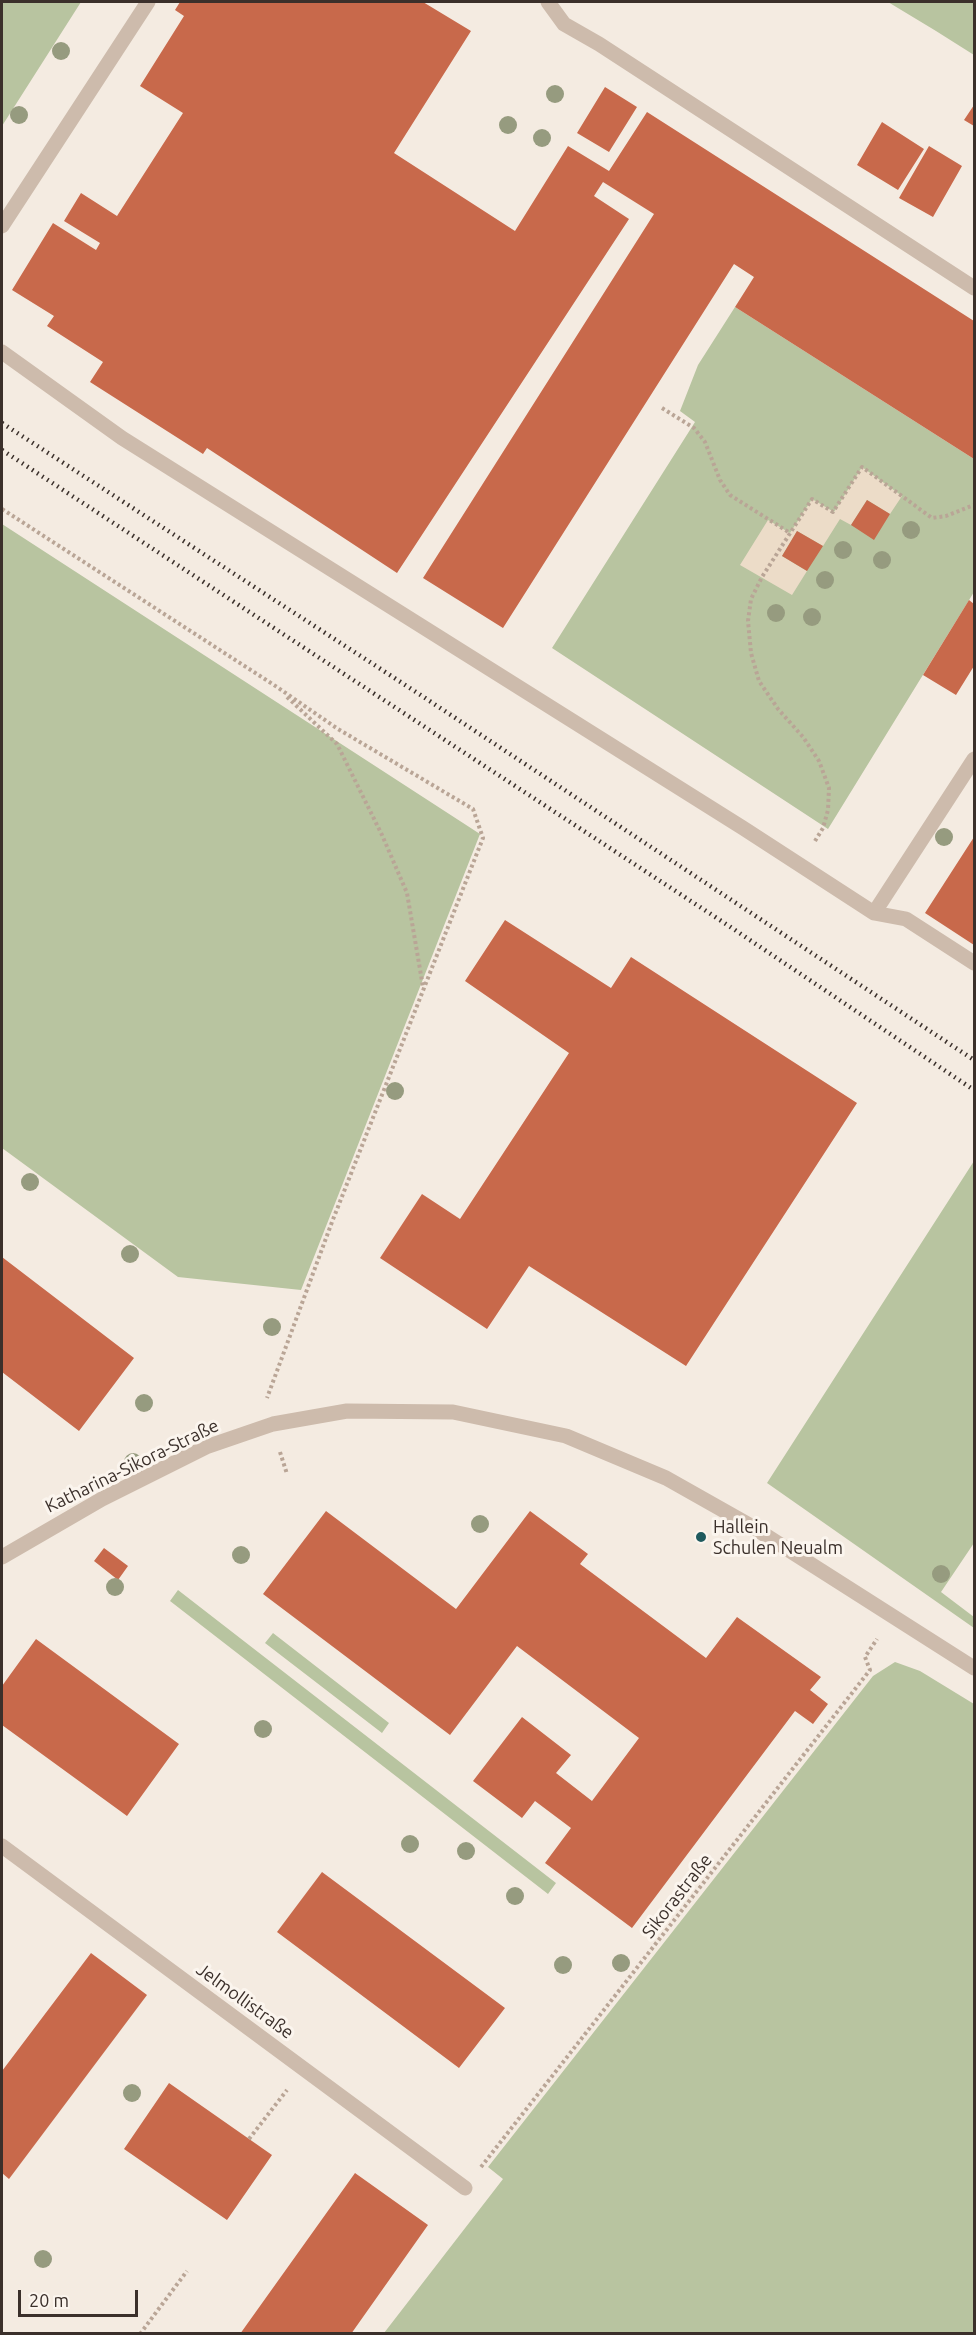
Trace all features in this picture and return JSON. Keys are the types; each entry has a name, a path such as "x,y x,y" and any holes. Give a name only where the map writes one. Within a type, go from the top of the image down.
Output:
{"street":[{"path":"2,226 148,2"},
{"path":"548,2 564,24 975,288"},
{"path":"2,352 122,438 800,864 874,913 906,919 975,963"},
{"path":"874,913 975,759"},
{"name":"Katharina-Sikora-Straße","path":"2,1557 102,1499 206,1447 273,1424 347,1411 453,1412 566,1436 666,1478 751,1526 975,1668"},
{"name":"Jelmollistraße","path":"2,1846 465,2188"}],"path":[{"path":"662,408 684,421 705,442 720,480 730,495 790,533"},
{"path":"800,864 823,828 828,810 829,788 819,760 803,737 778,709 759,681 751,653 748,621 751,599 762,577 812,499 833,512 862,467 932,518 946,516 975,505"},
{"path":"2,509 338,729 473,809 483,838 268,1393 267,1400 273,1424"},
{"path":"277,687 337,744 368,806 407,892 423,988"},
{"path":"280,1452 287,1474"},
{"name":"Sikorastraße","path":"465,2188 870,1670 865,1657 892,1615"},
{"path":"249,2139 303,2069"},
{"path":"140,2334 187,2271"}],"green space":[{"path":"2,2 81,2 2,126"},
{"path":"888,2 974,2 974,55 936,31"},
{"path":"735,307 974,459 974,592 828,829 552,648 695,422 680,411 698,365"},
{"path":"2,524 480,834 301,1290 178,1277 2,1148"},
{"path":"974,1161 974,1543 941,1592 974,1617 974,1628 767,1483"},
{"path":"178,1590 556,1883 548,1894 170,1601"},
{"path":"273,1633 389,1723 382,1733 265,1643"},
{"path":"895,1662 920,1671 974,1704 974,2333 384,2333 503,2179 488,2167 873,1676"}],"shaded area":[{"path":"862,467 902,496 890,514 867,500 851,525 840,519 823,546 797,531 782,556 807,571 792,595 740,565 768,520 790,533 812,499 834,512"}],"building":[{"path":"180,2 423,2 471,31 394,153 515,231 568,146 609,171 647,112 974,321 974,459 735,307 754,277 734,264 503,628 423,578 654,214 603,182 594,196 629,219 397,573 207,448 203,454 90,382 103,362 47,326 54,316 12,290 53,223 96,250 100,243 64,221 81,193 117,216 183,113 140,86 184,16 175,10"},
{"path":"605,87 637,107 609,152 577,133"},
{"path":"974,105 974,126 964,120"},
{"path":"882,122 924,149 898,190 857,165"},
{"path":"929,146 962,166 933,217 899,198"},
{"path":"867,500 890,514 874,540 851,525"},
{"path":"797,531 823,546 807,571 782,556"},
{"path":"969,600 974,604 974,666 956,695 923,675"},
{"path":"974,837 974,945 925,913"},
{"path":"505,920 611,988 631,957 857,1103 686,1366 529,1266 487,1329 380,1258 422,1194 460,1219 569,1053 465,981"},
{"path":"2,1257 134,1358 79,1431 2,1372"},
{"path":"326,1511 456,1609 530,1511 588,1554 580,1564 706,1658 737,1617 821,1677 810,1690 828,1704 813,1724 795,1711 632,1928 545,1863 571,1828 535,1801 522,1818 473,1781 522,1717 571,1755 556,1773 592,1801 639,1738 517,1646 450,1735 263,1594"},
{"path":"104,1548 128,1566 118,1580 94,1561"},
{"path":"36,1639 179,1744 127,1816 2,1725 2,1686"},
{"path":"322,1872 505,2008 459,2068 277,1932"},
{"path":"91,1953 147,1995 9,2179 2,2173 2,2071"},
{"path":"169,2083 272,2155 227,2220 124,2149"},
{"path":"355,2173 428,2225 351,2334 240,2334"}],"railway":[{"path":"2,423 416,692 974,1060"},
{"path":"2,450 729,926 974,1090"}],"place":[{"name":"Hallein Schulen Neualm","path":"701,1537"}]}
